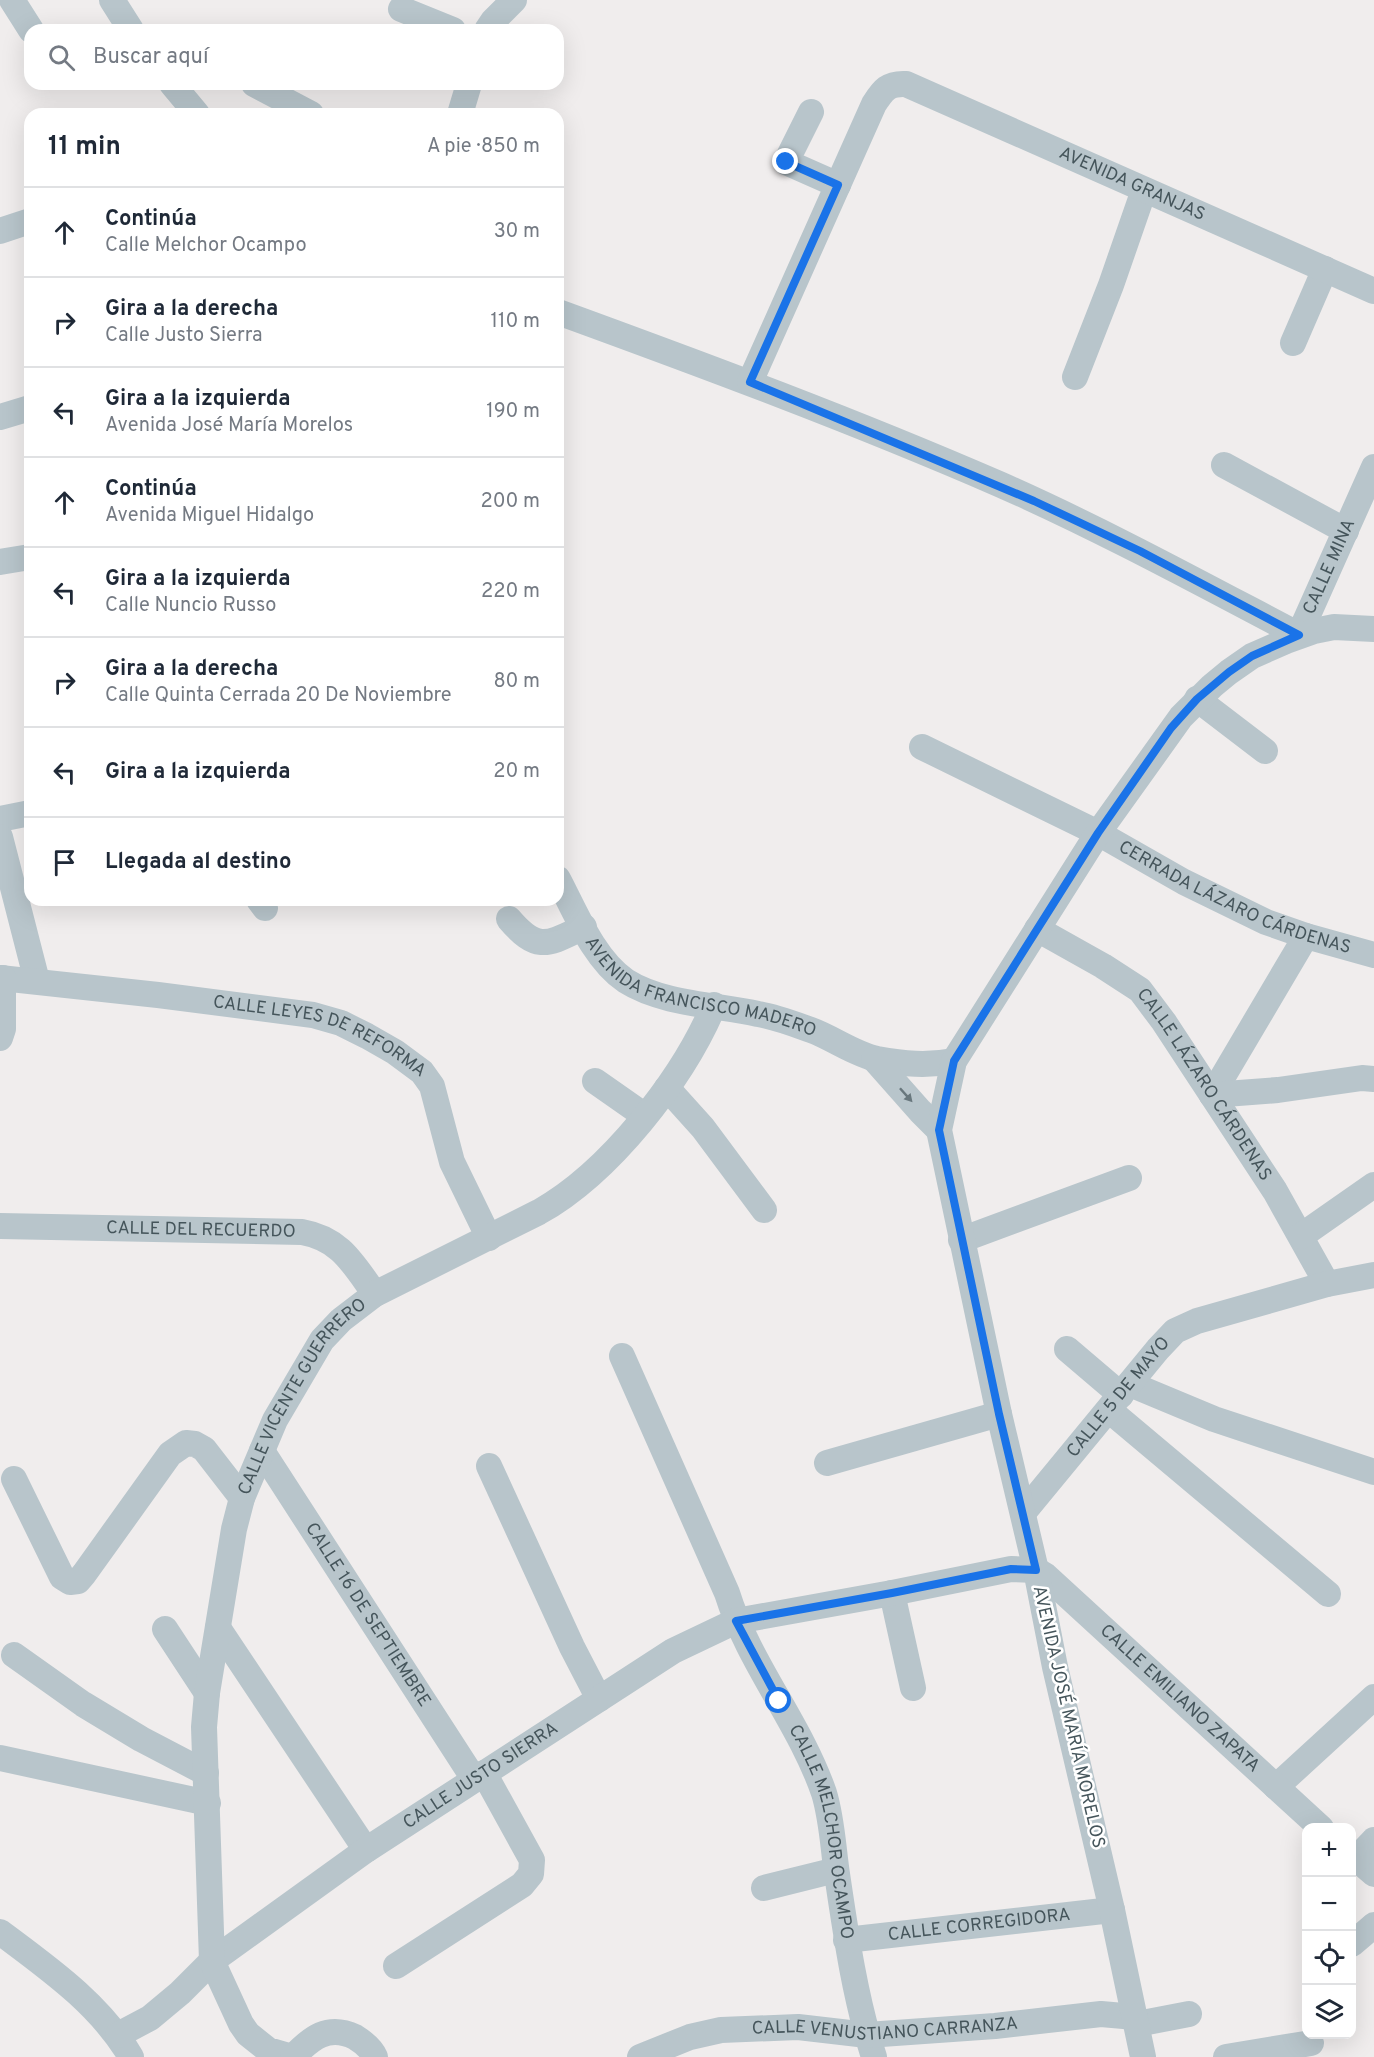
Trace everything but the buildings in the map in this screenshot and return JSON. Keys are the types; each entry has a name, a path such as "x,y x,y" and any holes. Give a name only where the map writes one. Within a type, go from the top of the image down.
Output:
{"street":[{"path":"12,0 27,24"},
{"path":"112,0 127,24"},
{"path":"491,24 514,0"},
{"path":"400,9 438,24"},
{"name":"AVENIDA GRANJAS","path":"838,185 874,104 882,92 888,85 906,84 1374,291"},
{"path":"177,90 192,108"},
{"path":"265,90 300,108"},
{"path":"462,108 467,90"},
{"path":"750,382 838,185 786,162 811,112"},
{"path":"1074,376 1111,285 1144,190"},
{"path":"0,231 24,223"},
{"path":"1293,343 1325,269"},
{"path":"564,314 750,382 998,484 1140,551 1299,635"},
{"path":"0,417 24,410"},
{"path":"1224,465 1346,531"},
{"name":"CALLE MINA","path":"1299,635 1374,468"},
{"path":"0,562 24,558"},
{"name":"AVENIDA JOSÉ MARÍA MORELOS","path":"1143,2057 1112,1910 1055,1667 1036,1570 999,1414 939,1130 954,1061 1098,833 1171,728 1197,699 1252,656 1299,635 1334,627 1374,629"},
{"path":"1197,699 1265,751"},
{"path":"922,747 1098,833"},
{"path":"0,819 24,814"},
{"name":"CERRADA LÁZARO CÁRDENAS","path":"1098,833 1184,882 1266,922 1374,955"},
{"path":"0,837 37,981"},
{"name":"AVENIDA FRANCISCO MADERO","path":"564,890 604,960 626,981 657,994 683,1001 762,1014 813,1031 874,1059 930,1066 954,1061"},
{"path":"509,919 523,936 537,942 552,942 584,927"},
{"name":"CALLE LÁZARO CÁRDENAS","path":"1037,929 1140,990 1275,1191 1328,1284"},
{"path":"1212,1095 1306,936"},
{"path":"0,1038 3,1029 1,978"},
{"name":"CALLE LEYES DE REFORMA","path":"1,978 313,1015 340,1023 395,1052 422,1072 432,1086 452,1162 489,1238"},
{"name":"CALLE VICENTE GUERRERO","path":"212,1961 204,1727 207,1693 234,1529 242,1498 291,1390 322,1340 341,1320 375,1294 539,1212 568,1194 602,1165 667,1088 707,1023 714,1005"},
{"name":"AVENIDA FRANCISCO MADERO","path":"874,1059 920,1112 939,1130"},
{"path":"1212,1095 1278,1090 1374,1078"},
{"path":"595,1081 645,1116"},
{"path":"667,1088 704,1128 764,1210"},
{"path":"961,1240 1129,1178"},
{"path":"1301,1236 1374,1185"},
{"name":"CALLE DEL RECUERDO","path":"0,1226 309,1234 326,1239 345,1254 375,1294"},
{"name":"CALLE 5 DE MAYO","path":"1023,1514 1167,1338 1183,1327 1328,1284 1374,1275"},
{"path":"1067,1349 1120,1396 1328,1594"},
{"name":"CALLE MELCHOR OCAMPO","path":"622,1356 727,1593 736,1621 816,1773 824,1795 832,1831 846,1940 870,2046"},
{"path":"1120,1396 1214,1419 1374,1472"},
{"path":"827,1463 999,1414"},
{"path":"14,1479 62,1577 70,1582 78,1581 84,1574 177,1447 186,1443 195,1444 204,1449 242,1498"},
{"name":"CALLE 16 DE SEPTIEMBRE","path":"262,1451 479,1776 532,1860 531,1874 522,1885 396,1966"},
{"path":"489,1466 572,1647 600,1699"},
{"name":"CALLE JUSTO SIERRA","path":"118,2035 150,2018 180,1993 212,1961 366,1850 673,1651 736,1621 1011,1569 1036,1570"},
{"name":"CALLE EMILIANO ZAPATA","path":"1036,1570 1046,1576 1316,1823"},
{"path":"892,1593 913,1688"},
{"path":"218,1628 366,1850"},
{"path":"165,1629 207,1693"},
{"path":"14,1655 83,1704 141,1739 206,1773"},
{"path":"1276,1787 1374,1697"},
{"path":"0,1758 208,1803"},
{"path":"1360,1863 1374,1840"},
{"path":"764,1888 836,1870"},
{"name":"CALLE CORREGIDORA","path":"846,1940 1112,1910"},
{"path":"1356,1941 1374,1925"},
{"path":"0,1932 52,1971 100,2014 118,2035 131,2057"},
{"path":"212,1961 241,2024 248,2034 268,2050 292,2057 307,2042 323,2034 336,2031 362,2041 375,2057"},
{"name":"CALLE VENUSTIANO CARRANZA","path":"654,2054 690,2037 722,2030 798,2027 870,2046 995,2025 1101,2014 1136,2021 1189,2014"},
{"path":"1226,2057 1311,2043"}],"route":[{"path":"779,1701 736,1621 1011,1569 1036,1570 999,1414 939,1130 954,1061 1098,833 1171,728 1197,699 1229,672 1252,656 1299,635 1140,551 998,484 750,382 838,185 786,162"}]}
